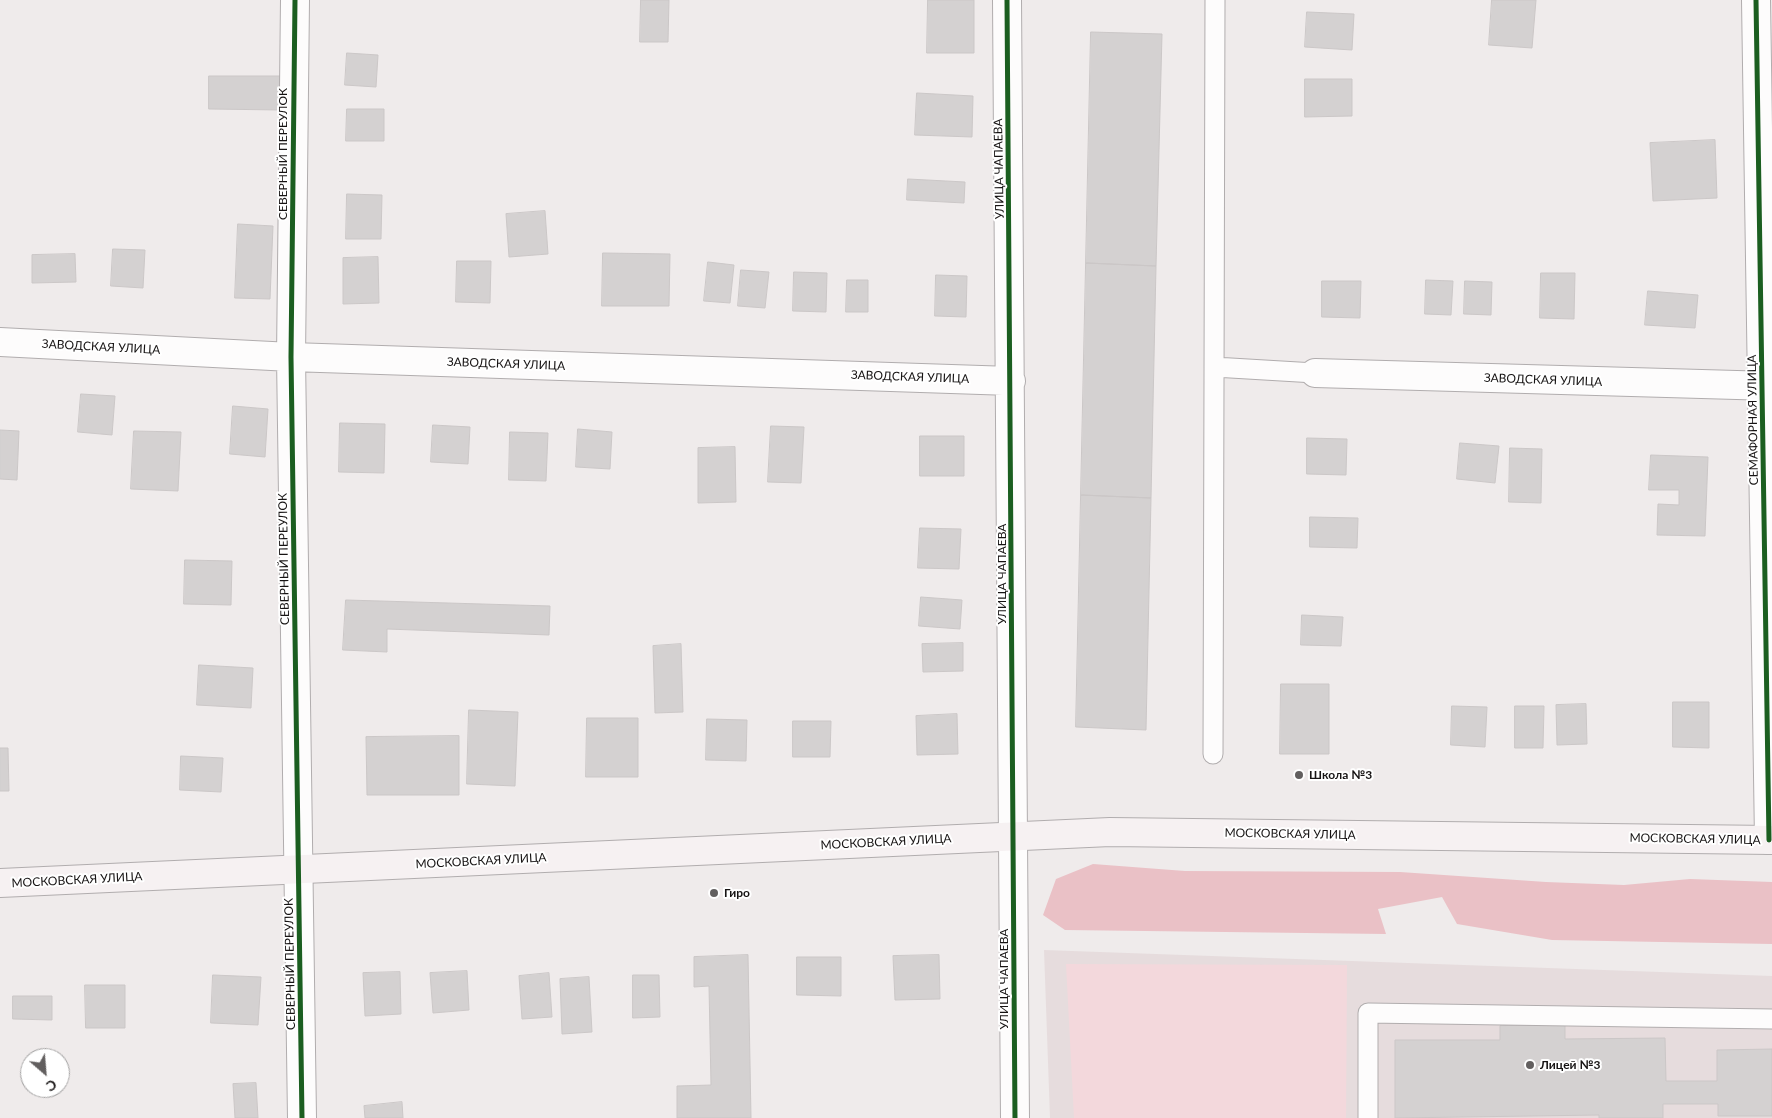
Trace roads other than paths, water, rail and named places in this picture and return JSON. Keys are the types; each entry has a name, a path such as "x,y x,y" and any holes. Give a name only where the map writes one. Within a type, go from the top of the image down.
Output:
{"main road":[{"name":"МОСКОВСКАЯ УЛИЦА","path":"0,883 1110,832 1771,840"}],"street":[{"name":"СЕВЕРНЫЙ ПЕРЕУЛОК","path":"294,0 292,357 302,1118"},
{"name":"УЛИЦА ЧАПАЕВА","path":"1007,0 1012,381 1015,1118"},
{"name":"СЕМАФОРНАЯ УЛИЦА","path":"1756,0 1768,386 1771,840"},
{"name":"ЗАВОДСКАЯ УЛИЦА","path":"0,342 292,357 1012,381"},
{"name":"ЗАВОДСКАЯ УЛИЦА","path":"1315,373 1768,386"}],"lane":[{"path":"1213,754 1215,0"},
{"path":"1214,367 1315,373"},
{"path":"1368,1118 1368,1013 1772,1020"}],"place":[{"name":"Школа №3","path":"1299,775"},
{"name":"Гиро","path":"714,893"},
{"name":"Лицей №3","path":"1530,1065"}]}
